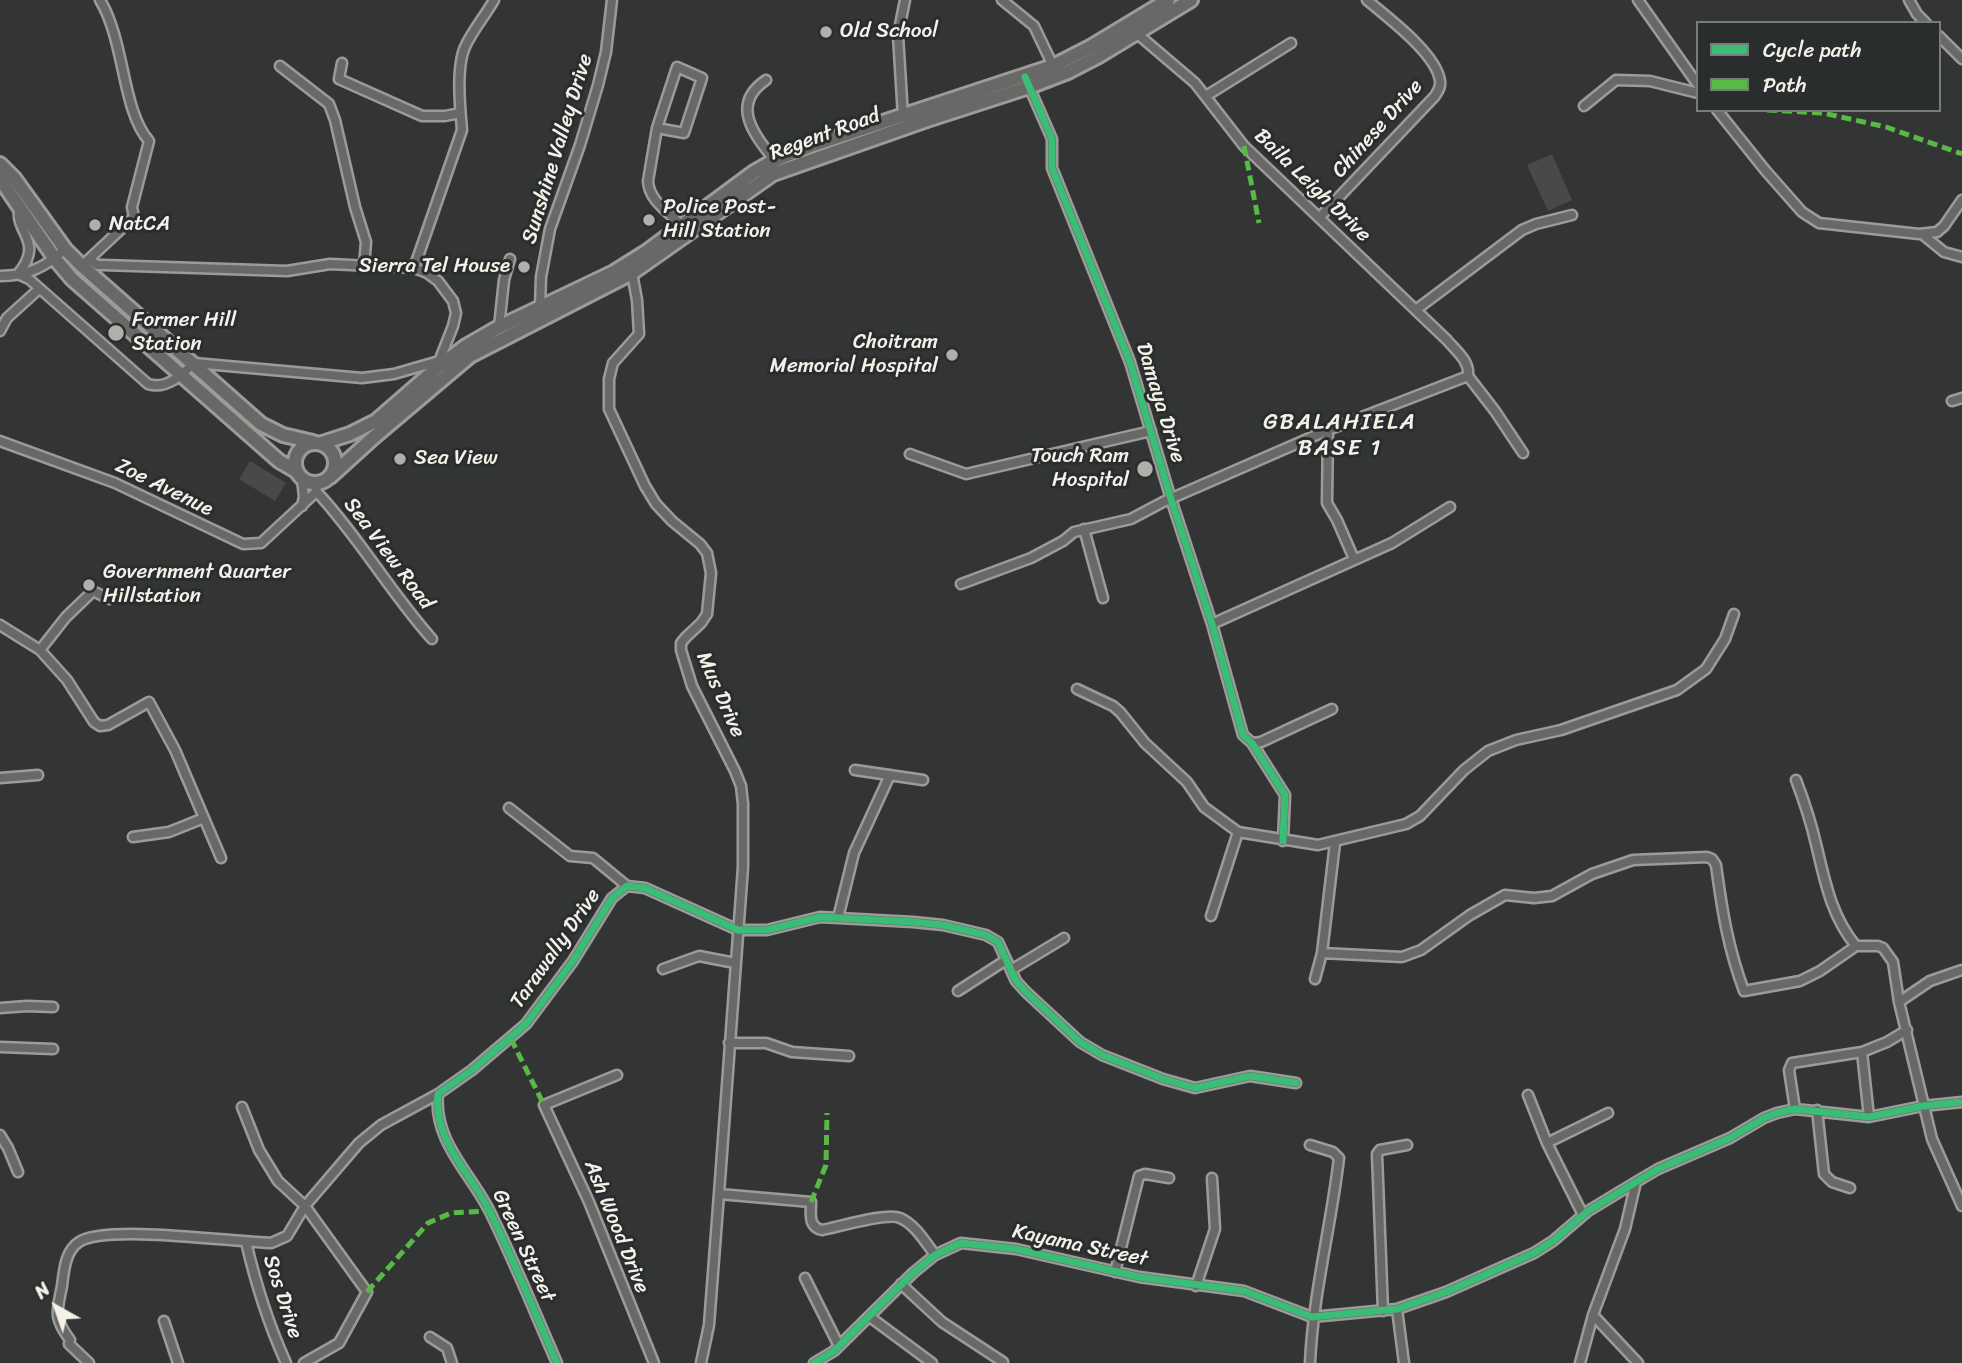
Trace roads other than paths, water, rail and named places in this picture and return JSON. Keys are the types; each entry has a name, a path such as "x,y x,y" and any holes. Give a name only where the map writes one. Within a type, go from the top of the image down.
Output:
{"main road":[{"name":"Regent Road","path":"1132,28 1168,0"},
{"name":"Regent Road","path":"322,483 438,381 480,349 632,274 737,183 778,165 813,145 904,122 1055,71 1093,46 1191,0"},
{"path":"0,164 14,178 65,249 85,263 244,410 271,430 328,446 336,464 322,483 311,483 279,461 72,279 55,259 0,179"},
{"name":"Regent Road","path":"318,442 350,434 376,421 438,364 466,346 499,327 621,268 684,229"},
{"path":"299,475 295,463 301,448 318,442"}],"street":[{"path":"85,263 134,217 132,207 149,141 144,136 133,110 115,30 100,0"},
{"path":"414,268 458,148 462,130 461,57 494,0"},
{"name":"Sunshine Valley Drive","path":"540,308 541,277 550,229 598,85 606,52 612,0"},
{"path":"904,122 898,35 905,0"},
{"path":"1002,0 1034,26 1055,71"},
{"name":"Chinese Drive","path":"1320,217 1440,88 1436,68 1421,49 1367,0"},
{"path":"1638,0 1696,82"},
{"path":"1909,0 1924,21"},
{"name":"Baila Leigh Drive","path":"1132,28 1195,83 1244,146 1417,309 1462,357 1468,366 1468,376 1523,453"},
{"path":"1941,38 1962,59"},
{"path":"1206,96 1291,43"},
{"path":"342,63 339,79 422,116 460,113"},
{"path":"280,66 329,104 366,242 364,266"},
{"path":"657,128 684,133 702,78 677,67 657,128 648,181 648,189 655,200 684,229"},
{"path":"765,79 750,94 747,108 754,133 778,165"},
{"path":"1584,106 1616,80 1650,81 1696,92"},
{"name":"Damaya Drive","path":"1027,82 1052,139 1052,168 1126,352 1212,624 1243,735 1252,743 1285,795 1283,841"},
{"path":"1719,112 1765,170 1810,218 1819,223 1923,234 1941,230 1962,200"},
{"path":"18,274 30,256 30,244 18,215 20,206"},
{"path":"1417,309 1522,230 1572,215"},
{"path":"1923,234 1944,251 1962,257"},
{"path":"0,276 32,272 55,259 65,249"},
{"path":"499,327 504,280 510,259"},
{"path":"85,263 288,271 330,264 414,268 438,281 453,301 456,313 438,364 438,381"},
{"path":"18,274 39,289 148,384 163,385 182,375 194,363 362,378 438,364"},
{"name":"Mus Drive","path":"632,274 638,300 639,334 613,363 609,380 609,409 641,479 656,504 700,544 711,565 707,614 681,643 681,650 692,686 741,786 743,867 738,930"},
{"path":"0,331 7,318 39,289"},
{"name":"Damaya Drive","path":"1171,499 1328,430 1468,376"},
{"path":"1952,401 1962,398"},
{"path":"1328,430 1326,503 1337,520 1354,559"},
{"path":"910,454 965,474 1151,431"},
{"name":"Zoe Avenue","path":"0,441 122,485 243,544 261,543 302,506 322,483"},
{"path":"299,475 304,497 302,506"},
{"name":"Sea View Road","path":"322,483 347,528 399,601 432,639"},
{"path":"961,584 1031,558 1074,532 1131,519 1171,499"},
{"path":"1212,624 1392,543 1450,507"},
{"path":"1084,529 1102,598"},
{"path":"40,650 65,617 93,591 109,599"},
{"path":"1077,689 1120,712 1145,743 1188,782 1204,807 1238,832 1318,845 1406,824 1431,806 1464,770 1488,751 1516,740 1561,730 1677,690 1706,668 1725,639 1734,614"},
{"path":"0,625 40,650 67,680 94,722 100,726 108,725 149,702 175,750 221,858"},
{"path":"1252,743 1261,742 1332,709"},
{"path":"855,770 923,780"},
{"path":"0,778 38,775"},
{"path":"838,918 854,853 890,775"},
{"path":"1796,780 1832,905 1848,937 1856,946"},
{"path":"509,808 570,856 593,858 627,886"},
{"path":"133,837 169,832 204,818"},
{"path":"1211,916 1238,832"},
{"path":"1315,979 1322,953 1335,843"},
{"path":"1322,953 1402,957 1421,950 1470,915 1505,895 1534,898 1552,896 1592,874 1622,862 1698,856 1712,859 1716,865 1723,921 1744,990 1800,981 1856,946 1878,946 1889,954 1932,1139 1962,1206"},
{"name":"Tarawally Drive","path":"246,1242 271,1243 287,1237 305,1206 359,1143 381,1125 438,1094 472,1070 526,1024 573,961 612,898 627,886 645,888 738,930 767,930 820,917 923,923 993,938 998,942 1006,960"},
{"path":"701,1363 709,1325 738,930"},
{"path":"1011,970 1064,938"},
{"path":"663,969 699,956 735,964"},
{"path":"958,991 1006,960 1016,981 1039,1005 1080,1042 1102,1055 1163,1079 1195,1088 1250,1076 1296,1083"},
{"path":"1899,1002 1930,981 1962,970"},
{"path":"0,1007 53,1007"},
{"path":"1795,1109 1788,1070 1792,1063 1862,1052 1907,1030"},
{"path":"729,1043 766,1043 792,1052 849,1056"},
{"path":"0,1047 53,1049"},
{"path":"1862,1052 1869,1117"},
{"name":"Ash Wood Drive","path":"617,1075 544,1105 589,1202 654,1363"},
{"name":"Green Street","path":"438,1094 436,1109 440,1127 451,1150 490,1211 557,1363"},
{"path":"1528,1095 1547,1143 1583,1215"},
{"path":"1312,1317 1397,1309 1446,1292 1534,1253 1553,1241 1583,1215 1658,1169 1730,1139 1764,1118 1795,1109 1869,1117 1923,1106 1962,1102"},
{"path":"242,1108 259,1150 278,1181 305,1206"},
{"path":"1817,1110 1824,1174 1832,1182 1850,1188"},
{"path":"1547,1143 1608,1113"},
{"path":"0,1135 18,1172"},
{"path":"1310,1144 1333,1152 1339,1158 1312,1317 1310,1363"},
{"path":"1383,1311 1377,1154 1380,1150 1407,1145"},
{"path":"1115,1272 1139,1176 1145,1174 1169,1178"},
{"path":"1196,1286 1215,1229 1212,1178"},
{"path":"1580,1363 1593,1315 1625,1229 1636,1182"},
{"path":"719,1194 811,1202 813,1225 822,1230 881,1217 900,1217 911,1225 935,1255"},
{"name":"Sos Drive","path":"304,1363 339,1343 367,1292 305,1206"},
{"path":"89,1363 69,1344 70,1340 58,1325 57,1312 67,1258 77,1243 121,1235 162,1235 246,1242"},
{"name":"Sos Drive","path":"246,1242 257,1290 286,1363"},
{"name":"Kayama Street","path":"814,1363 834,1351 901,1284 935,1255 961,1243 1016,1249 1115,1272 1244,1291 1272,1299 1312,1317"},
{"path":"805,1278 834,1351"},
{"path":"901,1284 942,1322 1003,1362"},
{"path":"1397,1309 1404,1363"},
{"path":"1593,1315 1638,1363"},
{"path":"870,1317 932,1363"},
{"path":"164,1321 178,1363"},
{"path":"430,1337 447,1348 452,1363"}],"place":[{"name":"Old School","path":"826,32"},
{"name":"Police Post- Hill Station","path":"649,220"},
{"name":"NatCA","path":"95,225"},
{"name":"Sierra Tel House","path":"524,267"},
{"name":"Former Hill Station","path":"116,333"},
{"name":"Choitram Memorial Hospital","path":"952,355"},
{"name":"Sea View","path":"400,459"},
{"name":"Touch Ram Hospital","path":"1145,469"},
{"name":"Government Quarter Hillstation","path":"89,585"}],"district":[{"name":"GBALAHIELA BASE 1","path":"1340,436"}]}
